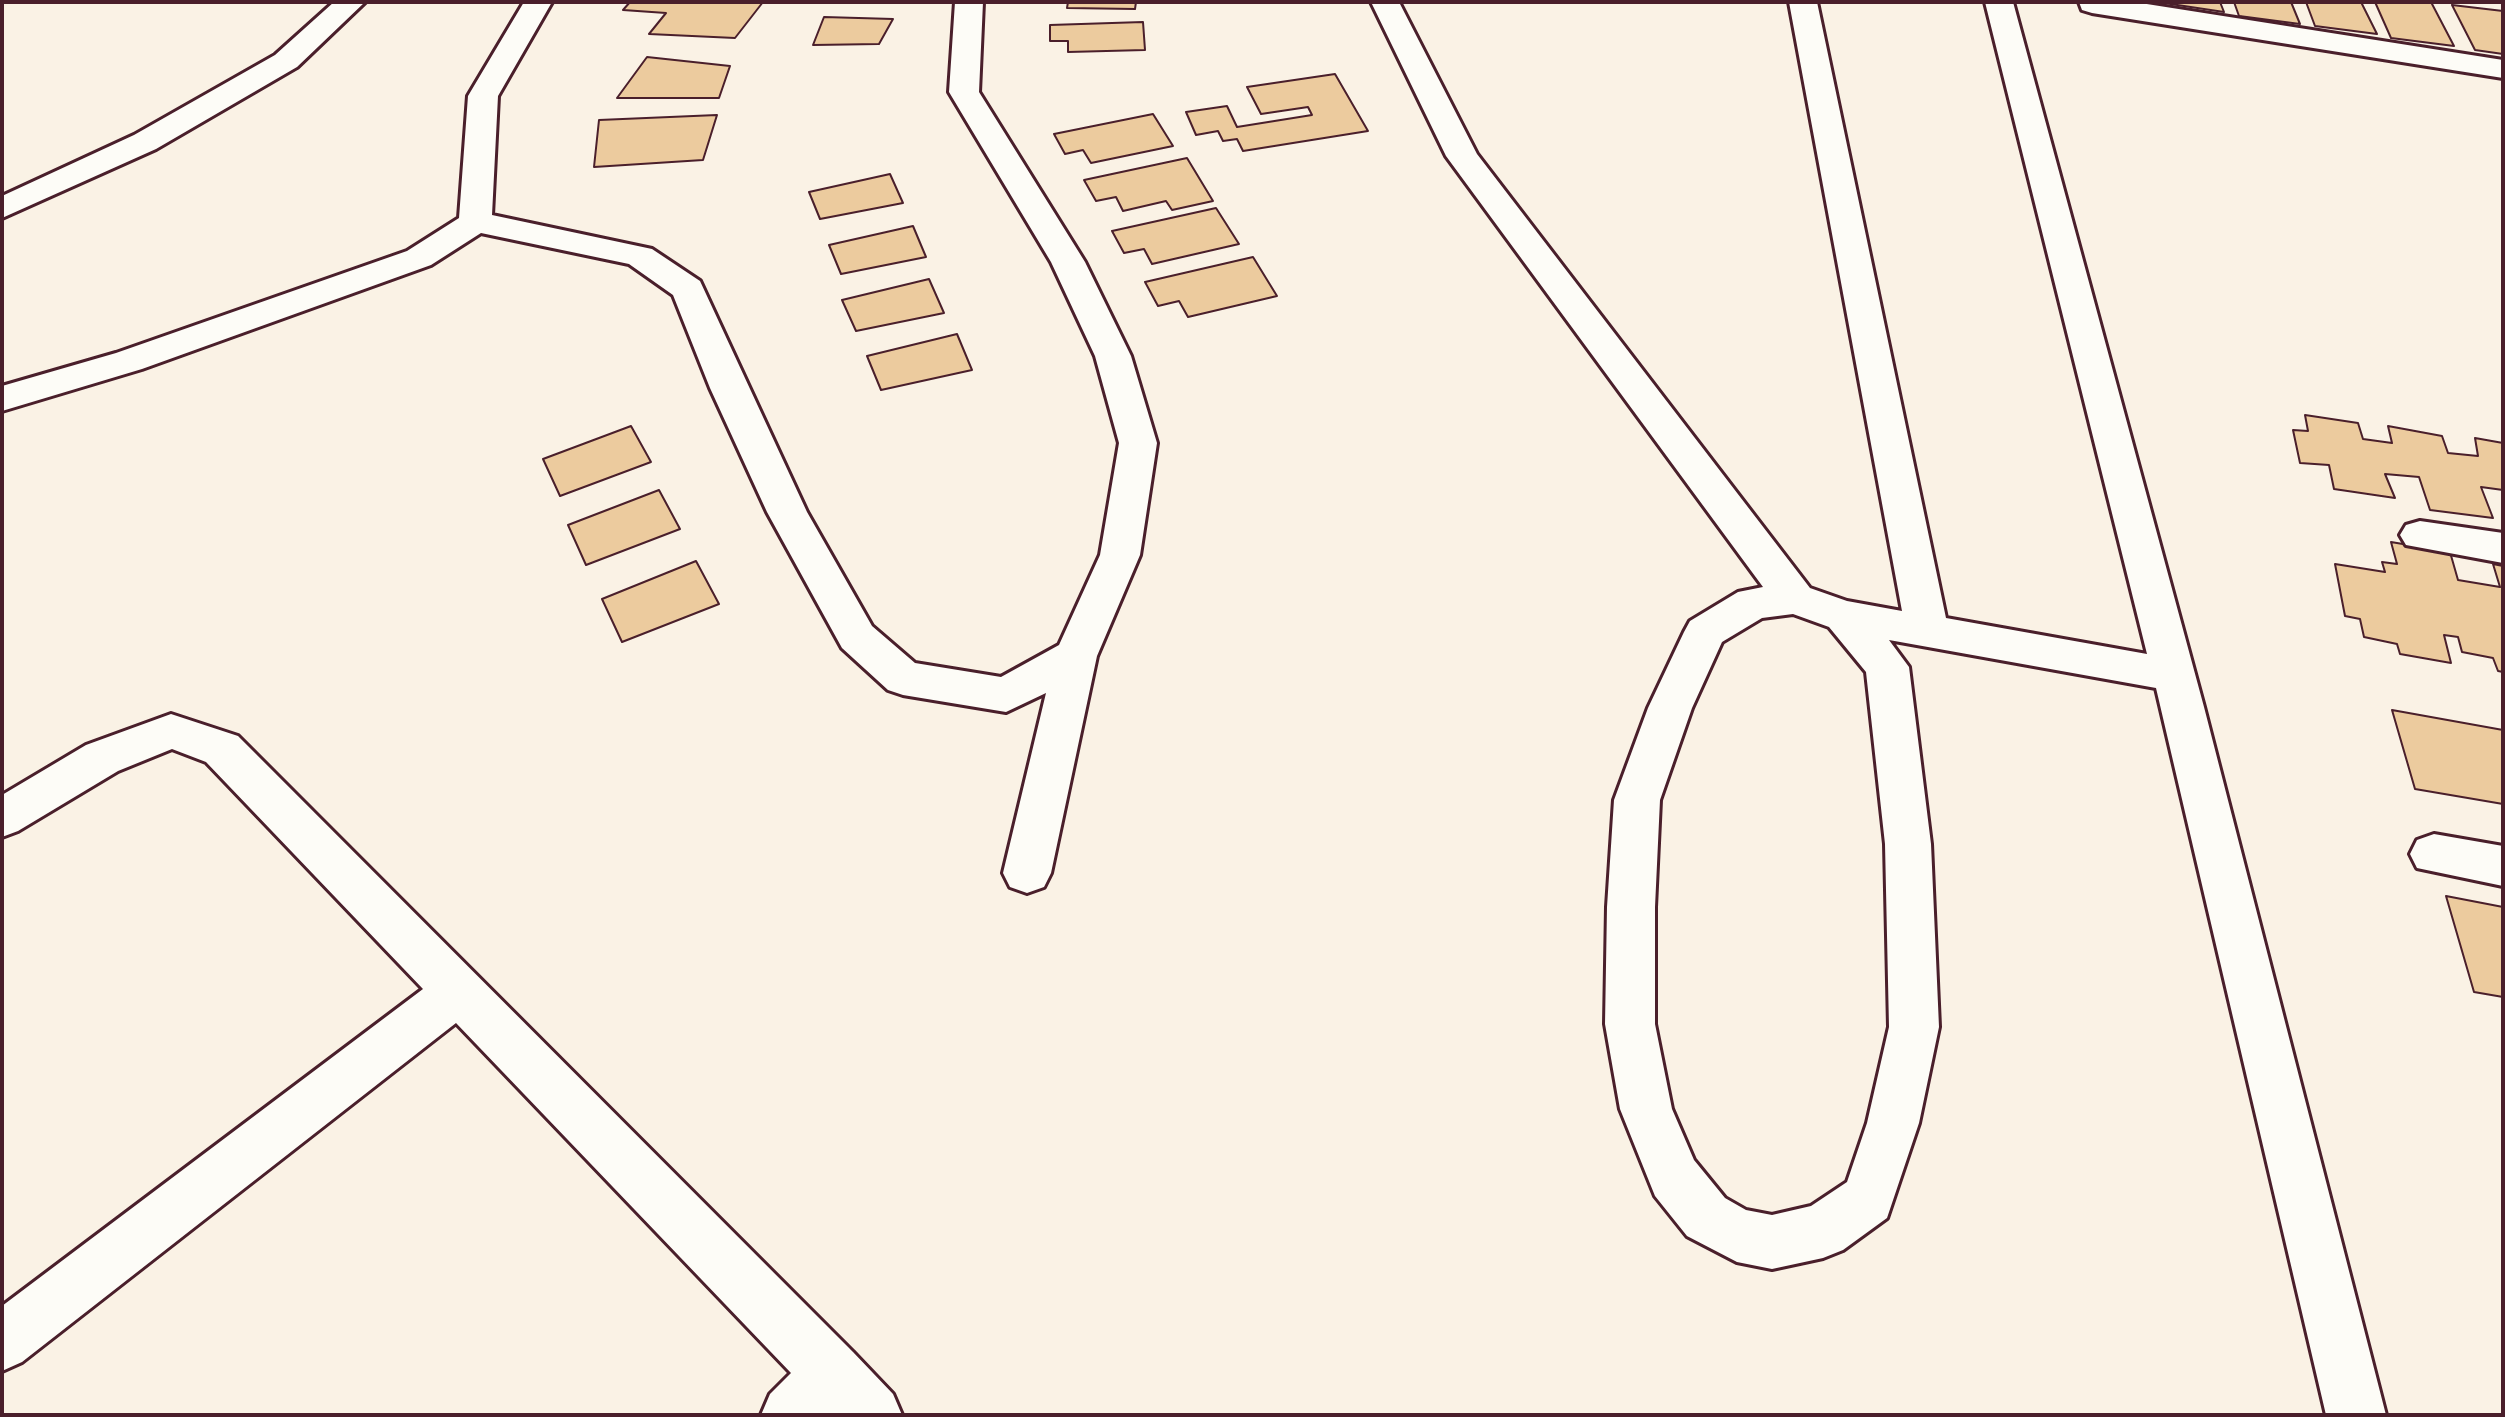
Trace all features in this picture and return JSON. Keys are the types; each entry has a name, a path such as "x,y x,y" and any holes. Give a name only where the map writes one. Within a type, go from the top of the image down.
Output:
{"street":[{"path":"2,208 145,142 286,61 351,2"},
{"path":"475,222 483,96 538,2"},
{"path":"969,2 964,92 1068,262 1113,356 1138,443 1120,555 1076,656 1027,873"},
{"path":"1385,2 1462,156 1795,599"},
{"path":"1803,2 1927,629"},
{"path":"1999,2 2278,1082 2356,1415"},
{"path":"2092,4 2503,69"},
{"path":"2,399 129,361 419,258 475,222 640,256 688,289 729,388 787,512 857,637 903,678 1006,695 1076,656"},
{"path":"2420,535 2503,548"},
{"path":"1844,616 1887,667 1908,844 1914,1027 1893,1123 1868,1199 1823,1231 1772,1242 1737,1235 1706,1217 1674,1178 1646,1109 1630,1024 1631,907 1637,800 1670,708 1705,632 1753,603 1795,599 1844,616 2174,675"},
{"path":"2,818 102,758 171,731 222,749 872,1415"},
{"path":"2434,854 2503,866"},
{"path":"2,1342 459,991"},
{"path":"791,1415 832,1373"}],"building":[{"path":"630,2 763,2 735,38 649,34 666,13 623,10"},
{"path":"1068,2 1136,2 1135,9 1067,8"},
{"path":"2220,2 2224,12 2164,3"},
{"path":"2234,2 2291,2 2300,24 2239,16"},
{"path":"2306,2 2361,2 2377,34 2315,26"},
{"path":"2375,2 2431,2 2454,46 2391,38"},
{"path":"2452,5 2503,11 2503,54 2475,50"},
{"path":"824,17 893,19 879,44 813,45"},
{"path":"1143,22 1145,50 1068,52 1068,41 1050,41 1050,25"},
{"path":"647,57 730,66 719,98 617,98"},
{"path":"1335,74 1368,131 1243,151 1237,139 1223,141 1218,131 1196,135 1186,112 1227,106 1237,127 1312,115 1308,107 1261,114 1247,87"},
{"path":"1153,114 1173,146 1091,163 1083,150 1065,154 1054,134"},
{"path":"717,115 703,160 594,167 599,120"},
{"path":"1187,158 1213,201 1172,210 1166,201 1123,211 1116,197 1096,201 1084,180"},
{"path":"890,174 903,203 820,219 809,192"},
{"path":"1216,208 1239,244 1152,264 1144,249 1124,253 1112,231"},
{"path":"913,226 926,257 841,274 829,245"},
{"path":"1253,257 1277,296 1188,317 1179,301 1158,306 1145,282"},
{"path":"929,279 944,313 856,331 842,300"},
{"path":"957,334 972,370 881,390 867,356"},
{"path":"2305,415 2358,423 2363,439 2392,443 2388,426 2442,436 2448,453 2478,456 2475,438 2503,443 2503,490 2481,487 2493,518 2430,510 2419,477 2385,474 2395,498 2334,489 2329,465 2300,463 2293,430 2308,431"},
{"path":"631,426 651,462 560,496 543,459"},
{"path":"659,490 680,529 586,565 568,525"},
{"path":"2391,542 2450,552 2458,580 2500,587 2493,564 2503,566 2503,672 2498,671 2493,658 2462,652 2458,637 2444,635 2451,663 2400,654 2397,644 2364,637 2360,619 2345,616 2335,564 2385,572 2382,562 2397,564"},
{"path":"696,561 719,604 622,642 602,599"},
{"path":"2392,710 2503,730 2503,804 2415,789"},
{"path":"2446,896 2503,907 2503,997 2474,992"}]}
